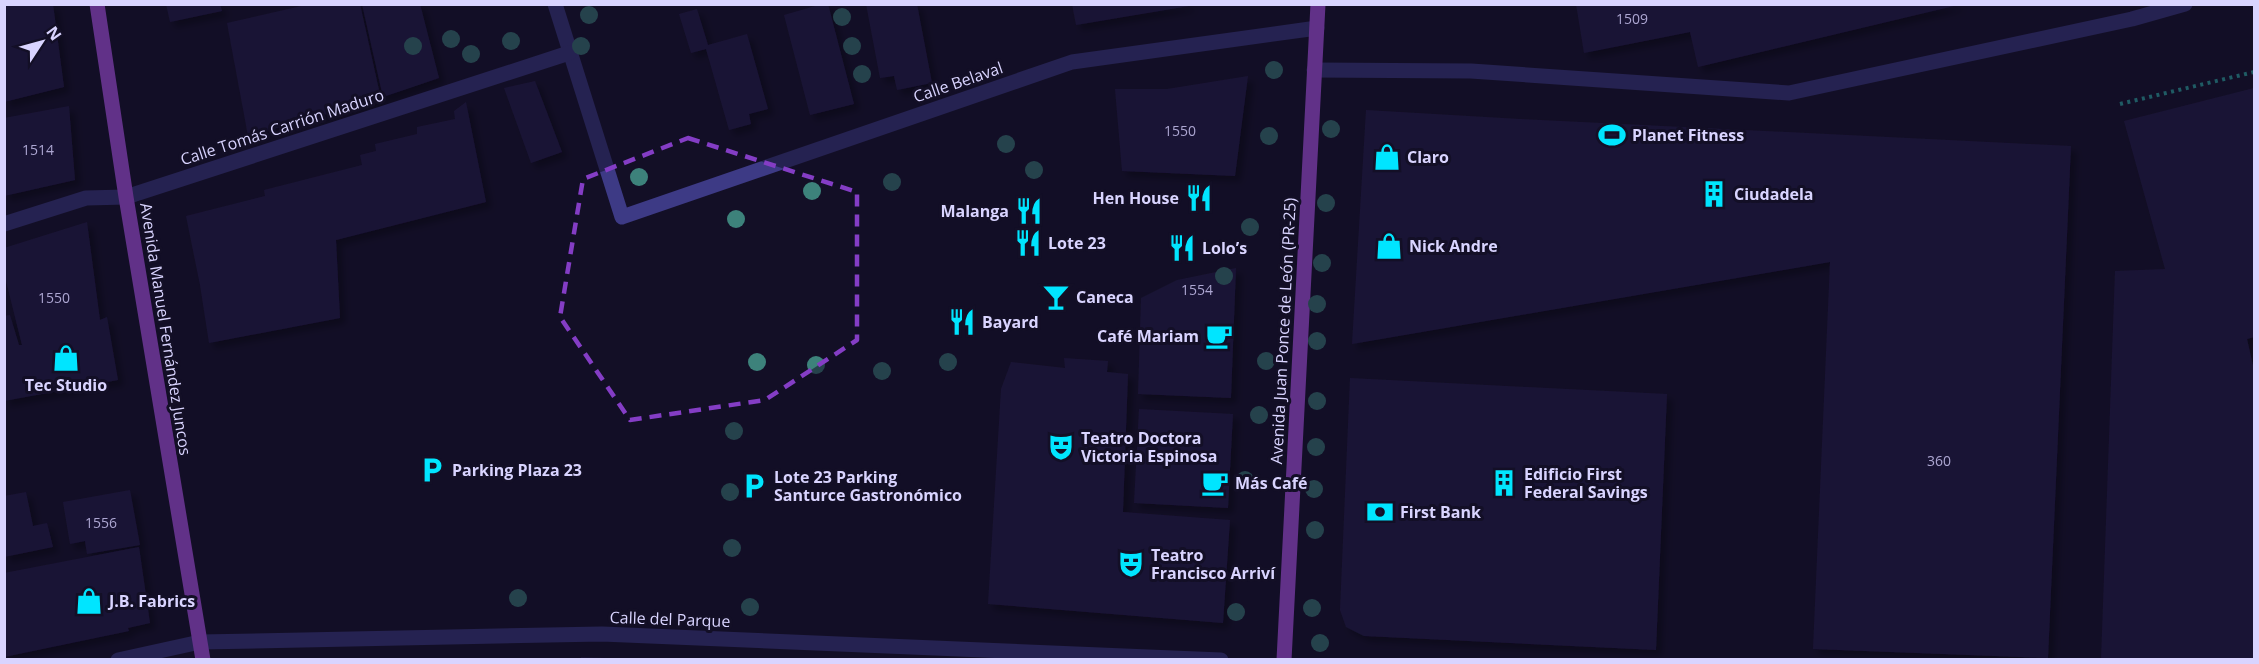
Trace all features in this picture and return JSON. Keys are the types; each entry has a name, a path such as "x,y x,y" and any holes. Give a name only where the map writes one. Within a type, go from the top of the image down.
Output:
{"main road":[{"name":"Avenida Manuel Fernández Juncos","path":"97,4 126,197 203,660"},
{"name":"Avenida Juan Ponce de León (PR-25)","path":"1284,660 1318,4"}],"street":[{"path":"555,4 569,53"},
{"path":"1314,70 1471,71 1789,93 2132,19 2185,4"},
{"name":"Calle Belaval","path":"569,53 622,217 1072,62 1317,28"},
{"name":"Calle Tomás Carrión Maduro","path":"4,224 86,198 126,197 569,53"},
{"name":"Calle del Parque","path":"118,660 200,642 602,634 1221,660"}],"path":[{"path":"2120,105 2254,72"}],"highlighted area":[{"path":"688,138 857,192 857,340 765,400 630,420 560,317 583,179"}],"building":[{"path":"4,4 53,4 64,87 4,102"},
{"path":"166,4 220,4 222,11 170,22"},
{"path":"310,4 360,4 381,99 248,136 227,23"},
{"path":"362,4 420,4 439,78 383,97"},
{"path":"828,4 854,104 810,115 784,15"},
{"path":"866,4 917,4 932,83 897,90 894,76 880,78"},
{"path":"1072,4 1189,4 1189,6 1076,25"},
{"path":"1576,4 1958,5 1698,67 1690,32 1584,53"},
{"path":"697,9 708,45 747,34 768,109 749,114 751,124 729,130 706,49 691,53 679,14"},
{"path":"1248,76 1235,176 1122,171 1115,89 1167,89"},
{"path":"535,81 562,152 531,163 504,88"},
{"path":"2254,88 2254,337 2247,339 2254,370 2254,660 2101,660 2115,271 2165,269 2124,121"},
{"path":"466,102 486,202 336,240 340,318 209,343 186,216 265,196 264,190 362,165 360,155 376,151 375,144 417,134 417,127 455,119 454,111"},
{"path":"69,106 75,180 4,196 4,118"},
{"path":"1366,110 2071,146 2048,658 1813,649 1830,262 1352,344"},
{"path":"87,222 100,320 107,317 118,380 4,401 4,316 10,315 19,345 22,345 4,273 4,248"},
{"path":"1236,268 1231,398 1138,394 1141,298 1177,280"},
{"path":"1064,358 1108,361 1107,372 1128,374 1123,512 1230,520 1223,623 988,604 1001,389 1011,362 1065,368"},
{"name":"Edificio First Federal Savings","path":"1350,378 1667,394 1656,650 1364,636 1346,627 1340,610"},
{"path":"1139,409 1233,414 1228,508 1134,503"},
{"path":"130,490 140,545 87,554 85,541 70,544 63,502"},
{"path":"26,492 33,526 47,523 53,547 4,557 4,496"},
{"path":"139,547 150,623 128,628 129,631 4,657 4,573"},
{"path":"581,657 607,658 607,660 581,660"}],"place":[{"name":"Planet Fitness","path":"1612,135"},
{"name":"Claro","path":"1387,157"},
{"name":"Ciudadela","path":"1714,194"},
{"name":"Hen House","path":"1199,198"},
{"name":"Malanga","path":"1029,211"},
{"name":"Lote 23","path":"1028,243"},
{"name":"Nick Andre","path":"1389,246"},
{"name":"Lolo’s","path":"1182,248"},
{"name":"Caneca","path":"1056,297"},
{"name":"Bayard","path":"962,322"},
{"name":"Café Mariam","path":"1219,336"},
{"name":"Tec Studio","path":"66,358"},
{"name":"Teatro Doctora Victoria Espinosa","path":"1061,447"},
{"name":"Parking Plaza 23","path":"432,470"},
{"name":"Más Café","path":"1215,483"},
{"name":"Edificio First Federal Savings","path":"1504,483"},
{"name":"Lote 23 Parking Santurce Gastronómico","path":"754,486"},
{"name":"First Bank","path":"1380,512"},
{"name":"Teatro Francisco Arriví","path":"1131,564"},
{"name":"J.B. Fabrics","path":"89,601"}]}
